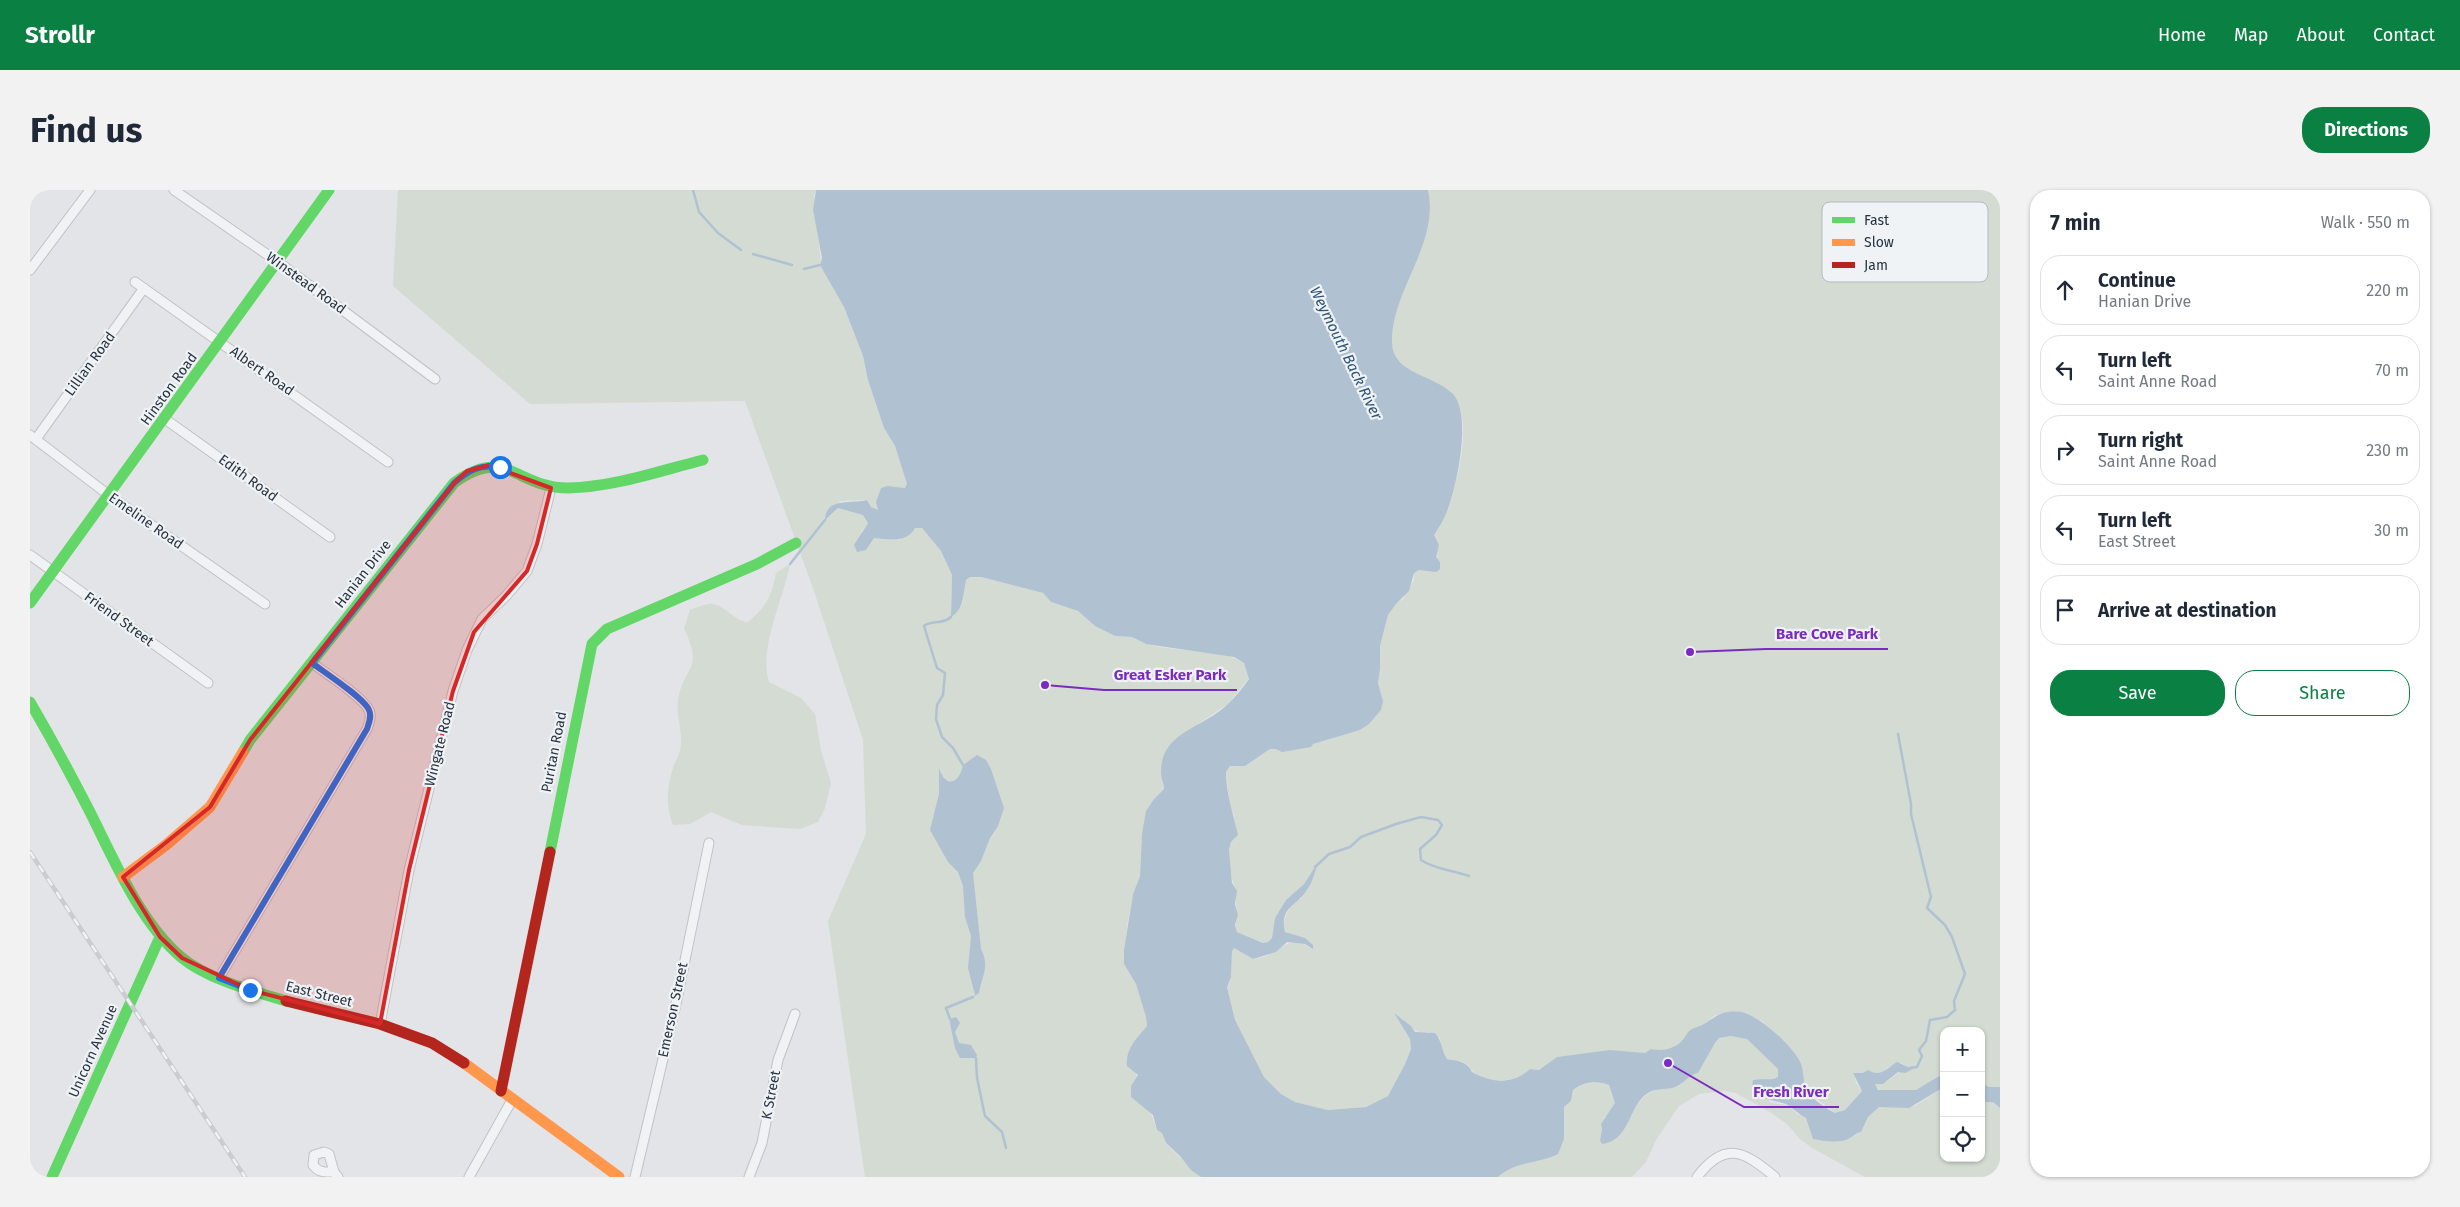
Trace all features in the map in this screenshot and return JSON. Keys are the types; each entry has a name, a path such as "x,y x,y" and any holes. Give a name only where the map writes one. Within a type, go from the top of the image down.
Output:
{"street":[{"path":"30,270 90,190"},
{"name":"Winstead Road","path":"174,190 278,262 436,379"},
{"name":"Hinston Road","path":"30,603 110,496 329,190"},
{"name":"Albert Road","path":"135,282 388,462"},
{"name":"Lillian Road","path":"33,437 144,288"},
{"name":"Edith Road","path":"165,419 330,537"},
{"name":"Emeline Road","path":"33,437 110,496 265,604"},
{"name":"Hanian Drive","path":"123,877 166,846 210,807 246,746 454,483 467,471 488,465 500,467 551,488 602,484 703,460"},
{"name":"Wingate Road","path":"380,1024 409,870 453,691 467,650 482,619 506,596 527,571 538,544 551,488"},
{"name":"Puritan Road","path":"501,1091 592,644 607,629 757,564 796,543"},
{"name":"Friend Street","path":"30,555 208,683"},
{"path":"219,978 367,729 370,720 370,712 364,703 312,663"},
{"name":"East Street","path":"30,702 65,762 123,877 160,937 182,958 219,978 307,1008 380,1024 432,1043 472,1068 512,1100 619,1177"},
{"name":"Emerson Street","path":"635,1177 676,1004 708,843"},
{"name":"Unicorn Avenue","path":"52,1177 160,937"},
{"name":"K Street","path":"749,1177 762,1143 778,1060 795,1014"},
{"path":"469,1177 512,1100"},
{"path":"1697,1177 1715,1157 1735,1153 1748,1157 1776,1177"}],"highlighted area":[{"path":"489,465 551,488 537,544 527,571 474,632 453,691 409,870 380,1024 250,990 182,958 160,937 123,877 210,807 250,740 454,483 467,471"}],"shaded area":[{"path":"398,190 816,190 814,195 821,265 844,307 863,356 868,380 884,428 895,446 907,484 905,489 897,488 878,511 871,508 867,500 840,501 828,518 838,508 863,515 868,523 861,532 866,550 874,538 899,540 915,528 922,528 941,551 952,575 951,613 963,602 965,581 969,577 981,577 1043,593 1051,602 1078,611 1095,626 1115,636 1132,637 1146,644 1166,648 1224,654 1244,663 1249,678 1228,704 1198,724 1161,776 1164,789 1154,799 1142,834 1140,876 1133,894 1127,926 1124,964 1136,984 1147,1026 1134,1069 1157,1130 1162,1133 1166,1144 1201,1177 865,1177 828,921 866,834 863,740 813,588 745,401 530,404 393,286"},
{"path":"1428,190 2000,190 2000,1087 1985,1085 1985,1027 1940,1027 1940,1076 1919,1089 1900,1092 1878,1089 1875,1087 1875,1083 1888,1081 1899,1072 1913,1069 1902,1063 1888,1067 1883,1073 1854,1073 1856,1083 1862,1091 1845,1110 1835,1113 1809,1093 1803,1080 1802,1066 1786,1044 1762,1021 1745,1013 1715,1015 1704,1024 1688,1031 1684,1039 1672,1048 1658,1051 1651,1049 1645,1053 1610,1051 1557,1057 1539,1070 1530,1069 1518,1077 1503,1080 1480,1077 1465,1063 1447,1059 1442,1053 1440,1038 1428,1032 1418,1032 1395,1015 1410,1039 1411,1049 1388,1096 1366,1107 1328,1110 1295,1102 1281,1094 1264,1077 1235,1020 1227,987 1231,977 1232,951 1234,948 1253,959 1270,954 1288,944 1303,944 1313,949 1285,932 1283,924 1293,903 1301,899 1308,889 1316,866 1304,884 1286,900 1273,930 1272,938 1268,942 1264,943 1237,932 1235,891 1229,858 1231,842 1235,839 1234,815 1230,808 1226,772 1230,766 1245,766 1270,749 1313,744 1360,730 1383,701 1378,683 1380,646 1388,615 1396,604 1403,599 1414,580 1414,573 1436,557 1434,534 1448,511 1459,471 1463,443 1462,417 1459,406 1453,396 1402,363 1395,355 1392,344 1393,324 1398,305 1427,229 1430,210"},
{"path":"790,564 769,639 766,669 769,682 801,698 815,714 821,751 831,783 825,808 818,822 800,829 742,825 711,812 690,824 673,825 670,818 668,788 681,746 678,701 693,661 690,642 684,629 690,610 713,604 748,622 767,601 776,573"},
{"path":"1731,1036 1747,1039 1778,1069 1778,1077 1767,1080 1761,1096 1772,1103 1788,1105 1808,1121 1855,1133 1861,1132 1868,1117 1879,1107 1915,1106 1940,1090 1940,1162 1985,1162 1985,1101 1993,1102 2000,1108 2000,1177 1865,1177 1812,1148 1800,1139 1787,1124 1770,1112 1736,1093 1725,1091 1699,1094 1679,1106 1656,1140 1646,1162 1632,1177 1498,1177 1508,1168 1528,1163 1564,1139 1564,1107 1571,1101 1573,1090 1577,1087 1595,1082 1609,1085 1615,1103 1609,1114 1604,1118 1600,1140 1608,1143 1624,1130 1644,1097 1658,1089 1678,1086 1698,1073 1719,1038"}],"water":[{"name":"Weymouth Back River","path":"816,190 1428,190 1430,210 1427,229 1422,248 1399,304 1394,323 1392,343 1394,353 1399,361 1407,368 1445,388 1453,394 1459,404 1462,433 1459,467 1447,512 1434,535 1439,545 1436,557 1440,562 1440,569 1436,572 1419,570 1414,573 1409,591 1388,615 1380,646 1378,683 1383,701 1381,710 1369,724 1360,730 1313,744 1311,747 1282,752 1270,749 1245,766 1230,766 1226,772 1228,796 1238,835 1231,842 1229,850 1232,883 1237,891 1235,904 1238,915 1235,925 1237,932 1263,943 1268,942 1272,938 1275,918 1286,900 1304,884 1317,864 1309,887 1284,917 1285,932 1305,938 1313,945 1313,949 1305,944 1287,942 1276,952 1253,959 1234,948 1232,951 1231,977 1227,987 1235,1020 1264,1077 1281,1094 1295,1102 1328,1110 1366,1107 1388,1096 1411,1049 1410,1039 1394,1013 1411,1026 1415,1032 1435,1033 1447,1059 1462,1062 1479,1076 1494,1080 1509,1080 1530,1069 1539,1070 1557,1057 1610,1050 1645,1053 1651,1049 1661,1050 1670,1048 1682,1041 1692,1029 1720,1014 1741,1012 1748,1014 1767,1026 1785,1043 1799,1060 1808,1092 1824,1107 1835,1113 1845,1110 1862,1091 1853,1073 1863,1073 1868,1070 1880,1073 1897,1062 1913,1069 1905,1073 1898,1072 1883,1084 1875,1084 1878,1090 1916,1090 1940,1075 1940,1089 1909,1108 1879,1107 1868,1117 1861,1132 1846,1140 1813,1139 1806,1118 1786,1104 1758,1095 1752,1086 1753,1080 1778,1077 1778,1069 1747,1039 1731,1036 1719,1038 1698,1073 1675,1087 1651,1091 1643,1097 1627,1125 1617,1138 1611,1142 1602,1144 1600,1140 1601,1124 1615,1103 1609,1085 1595,1082 1577,1087 1573,1090 1571,1101 1564,1107 1564,1139 1558,1154 1519,1165 1498,1177 1201,1177 1191,1170 1166,1143 1162,1133 1157,1130 1153,1115 1131,1097 1131,1086 1138,1075 1127,1066 1128,1054 1132,1044 1147,1026 1136,984 1124,964 1124,950 1133,894 1140,876 1142,834 1146,811 1164,789 1161,774 1165,752 1178,737 1219,711 1237,694 1249,679 1244,663 1234,657 1146,644 1132,637 1115,636 1095,626 1078,611 1051,602 1043,593 981,577 970,577 966,580 961,606 951,617 952,575 941,551 922,528 915,528 911,533 902,538 874,538 866,550 857,552 854,545 868,523 863,515 838,508 825,520 826,513 830,508 841,503 867,500 871,507 878,510 876,502 881,488 887,486 905,488 907,484 895,446 884,428 868,380 863,356 844,307 820,265 822,258 813,210"},
{"path":"977,755 986,760 991,769 1004,808 998,826 973,873 981,949 984,955 985,966 979,993 973,997 975,995 968,968 971,936 965,917 963,886 958,872 948,862 930,830 939,794 939,768 945,779 952,782 958,777 963,765"},
{"path":"956,1017 960,1023 955,1032 959,1043 971,1045 977,1055 976,1058 960,1058 955,1048 950,1019"},
{"path":"1985,1085 2000,1087 2000,1108 1993,1102 1986,1102"}],"waterway":[{"path":"693,190 699,212 718,233 741,250"},
{"path":"753,254 792,265"},
{"path":"804,269 820,265"},
{"path":"790,564 825,520"},
{"path":"951,617 944,621 924,626 937,668 945,673 943,695 937,705 936,719 942,737 953,748 963,765"},
{"path":"1898,734 1911,804 1911,814 1931,897 1927,908 1945,925 1952,937 1965,974 1954,1001 1955,1010 1947,1017 1930,1020 1926,1041 1919,1050 1922,1056 1917,1067 1910,1068"},
{"path":"1315,867 1329,854 1350,847 1361,837 1421,817 1438,820 1442,825 1436,835 1420,849 1421,860 1439,868 1469,876"},
{"path":"950,1019 946,1008 973,997"},
{"path":"976,1058 977,1078 985,1116 1002,1132 1006,1148"}],"railway":[{"path":"30,852 245,1177"}],"traffic: fast":[{"path":"30,603 329,190"},
{"path":"243,752 250,740 454,483 472,472 487,468 499,468 551,486 585,487 636,478 703,460"},
{"path":"550,852 592,644 607,629 757,564 796,543"},
{"path":"30,702 76,784 129,889 166,943 181,957 204,972 231,984 286,1001"},
{"path":"52,1177 160,937"}],"traffic: slow":[{"path":"123,877 166,845 210,807 243,752"},
{"path":"464,1063 619,1177"}],"traffic: jam":[{"path":"501,1091 550,852"},
{"path":"286,1001 380,1024 432,1043 464,1063"}],"place":[{"name":"Bare Cove Park","path":"1690,652"},
{"name":"Great Esker Park","path":"1045,685"},
{"name":"Fresh River","path":"1668,1063"}],"route":[{"path":"250,990 219,978 354,752 370,720 370,712 364,703 312,663 454,483 467,471 478,467 488,465 500,467"}]}
